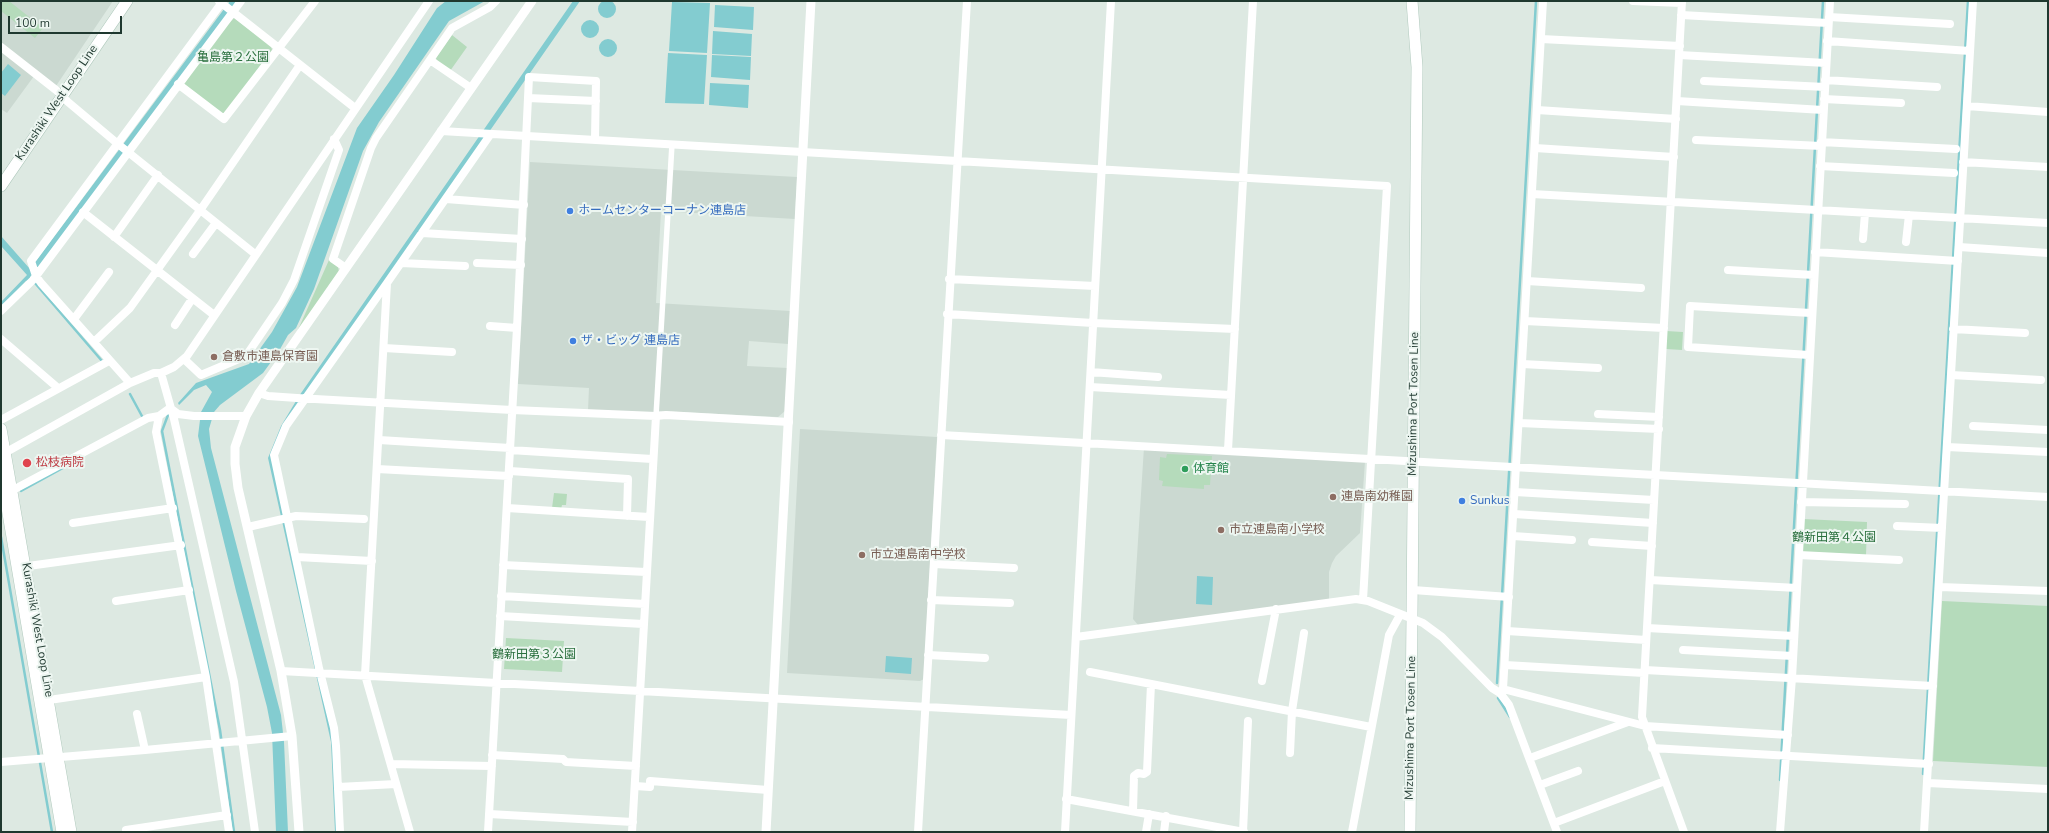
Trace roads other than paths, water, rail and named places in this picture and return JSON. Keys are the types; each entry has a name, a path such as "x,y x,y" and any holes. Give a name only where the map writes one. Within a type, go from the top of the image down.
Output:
{"main road":[{"name":"Kurashiki West Loop Line","path":"1,186 126,1"},
{"name":"Mizushima Port Tosen Line","path":"1410,832 1417,66 1412,1"},
{"name":"Kurashiki West Loop Line","path":"1,429 3,454 13,490 46,758 62,832"},
{"name":"Kurashiki West Loop Line","path":"1,472 3,502 22,567 49,700 46,758 71,832"}],"street":[{"path":"130,383 109,361 34,271 31,261 178,84 241,1"},
{"path":"178,84 224,119 278,47 315,1"},
{"path":"3,454 130,383 154,373 161,373 174,367 184,359 429,1"},
{"path":"346,268 333,259 371,148 387,121 456,25 490,7 496,1"},
{"path":"299,832 290,736 281,671 234,464 235,448 246,416 259,393 532,1"},
{"path":"766,832 804,153 811,1"},
{"path":"918,832 949,279 967,1"},
{"path":"1065,832 1111,1"},
{"path":"1228,450 1253,1"},
{"path":"1543,1 1519,423 1513,466 1515,492 1513,536 1505,597 1507,631 1505,664 1501,691 1513,713 1557,832"},
{"path":"1633,1 1682,2 1642,717 1652,748 1684,832"},
{"path":"1780,832 1793,587 1799,555 1801,502 1798,483 1810,274 1815,252 1814,210 1820,166 1818,145 1819,110 1824,99 1822,85 1822,63 1827,41 1826,21 1830,1"},
{"path":"1924,832 1928,783 1926,764 1930,686 1940,587 1940,491 1947,447 1955,260 1959,247 1957,218 1967,106 1967,51 1973,1"},
{"path":"1,311 83,212 222,2 355,108"},
{"path":"1681,14 1826,21 1950,24"},
{"path":"1541,39 1680,46"},
{"path":"1827,41 1967,51"},
{"path":"1,47 255,254"},
{"path":"1679,54 1822,63"},
{"path":"430,60 471,88"},
{"path":"94,342 130,308 201,209 300,65"},
{"path":"488,832 518,328 529,77 596,81 595,140"},
{"path":"1704,81 1937,87"},
{"path":"528,98 596,101"},
{"path":"1824,99 1901,103"},
{"path":"1677,101 1819,110"},
{"path":"1967,106 2048,112"},
{"path":"1537,110 1676,119"},
{"path":"441,131 1387,186 1363,600"},
{"path":"340,832 336,740 319,674 297,557 285,519 274,455 286,426 302,398 446,199 486,134"},
{"path":"184,359 201,375 246,356 282,303 294,280 339,150 334,139"},
{"path":"1696,140 1956,149"},
{"path":"632,832 652,459 656,416 672,144"},
{"path":"1535,148 1674,157"},
{"path":"1963,162 2048,167"},
{"path":"1820,166 1954,174"},
{"path":"114,237 158,175"},
{"path":"1532,194 2048,223"},
{"path":"446,199 524,205"},
{"path":"83,212 214,315"},
{"path":"1863,238 1865,213"},
{"path":"1906,242 1908,215"},
{"path":"193,254 216,222"},
{"path":"422,233 522,239"},
{"path":"1959,247 2048,252"},
{"path":"1815,252 1955,260"},
{"path":"401,262 465,266"},
{"path":"477,263 521,265"},
{"path":"1728,270 1810,274"},
{"path":"74,319 110,272"},
{"path":"949,279 1095,286"},
{"path":"1527,282 1641,288"},
{"path":"386,283 384,348 365,675 410,832"},
{"path":"175,325 192,299"},
{"path":"1805,355 1688,347 1690,306 1808,313"},
{"path":"947,314 1093,323 1235,329"},
{"path":"1525,321 1664,328"},
{"path":"490,326 518,328"},
{"path":"1953,329 2025,333"},
{"path":"1,339 58,388"},
{"path":"384,348 452,352"},
{"path":"1,420 109,361"},
{"path":"1522,364 1598,368"},
{"path":"1090,372 1158,377"},
{"path":"161,373 234,682 241,741 256,832"},
{"path":"1951,375 2041,380"},
{"path":"1090,387 1231,395"},
{"path":"259,393 268,396 512,410 656,416 666,415 789,422"},
{"path":"170,408 178,414 194,416 246,416"},
{"path":"13,490 148,418 159,416 170,408"},
{"path":"1598,414 1659,417"},
{"path":"159,416 156,432 173,508 220,742 229,832"},
{"path":"1519,423 1659,429"},
{"path":"1973,426 2048,430"},
{"path":"941,435 1372,459 1414,460 2048,497"},
{"path":"379,440 652,459"},
{"path":"1947,447 2048,452"},
{"path":"377,469 509,473 628,479 626,516"},
{"path":"1515,492 1654,500"},
{"path":"1801,502 1905,504"},
{"path":"73,523 173,508"},
{"path":"507,508 649,517"},
{"path":"1514,514 1653,523"},
{"path":"248,527 296,516 364,519"},
{"path":"1897,526 1939,528"},
{"path":"1513,536 1572,540"},
{"path":"1592,542 1652,546"},
{"path":"22,567 180,545"},
{"path":"1799,555 1899,560"},
{"path":"297,557 372,561"},
{"path":"934,564 1014,568"},
{"path":"503,565 646,572"},
{"path":"1650,580 1793,587"},
{"path":"1940,587 2048,592"},
{"path":"116,601 189,590"},
{"path":"1413,590 1505,597"},
{"path":"501,596 645,604"},
{"path":"1076,637 1356,599 1363,600 1423,623 1442,637 1492,688 1501,691 1645,726 1784,735"},
{"path":"931,600 1010,603"},
{"path":"1262,681 1276,609"},
{"path":"1352,832 1389,635 1400,615"},
{"path":"500,616 644,624"},
{"path":"1647,628 1790,635"},
{"path":"1507,631 1646,640"},
{"path":"1290,753 1292,711 1304,633"},
{"path":"1683,650 1789,655"},
{"path":"928,655 984,658"},
{"path":"1505,664 1930,686"},
{"path":"281,671 1071,715"},
{"path":"1090,672 1372,727"},
{"path":"49,700 206,677"},
{"path":"1133,811 1134,776 1138,773 1144,774 1148,772 1151,684"},
{"path":"137,714 145,750"},
{"path":"1066,799 1166,816 1217,829 1243,832 1248,721"},
{"path":"1530,758 1628,722"},
{"path":"1,762 290,736"},
{"path":"1652,748 1926,764"},
{"path":"492,755 563,758 566,762 636,766"},
{"path":"390,764 492,766"},
{"path":"1540,785 1578,771"},
{"path":"635,786 650,787 650,781 768,790"},
{"path":"1554,823 1665,781"},
{"path":"1928,783 2048,789"},
{"path":"338,787 396,784"},
{"path":"489,814 632,822"},
{"path":"1146,832 1149,814"},
{"path":"126,830 227,815"},
{"path":"1164,832 1166,816"}],"water":[{"path":"607,0 613,3 616,9 613,15 607,18 601,15 598,9 601,3"},
{"path":"230,1 238,1 30,280 26,281 1,307 1,302 27,275 1,246 1,236 30,269"},
{"path":"446,1 485,1 449,21 379,122 363,151 314,289 296,328 288,335 279,351 263,373 220,405 214,412 209,429 211,448 281,715 284,742 288,832 276,832 272,733 267,707 236,591 198,436 201,412 212,392 206,385 194,390 179,405 178,403 196,383 249,364 272,332 297,287 357,128 394,75 437,8"},
{"path":"573,1 580,1 489,132 273,451 332,727 338,832 335,832 331,742 268,458 281,426 299,396"},
{"path":"672,2 710,3 707,53 669,51"},
{"path":"715,5 754,7 753,30 714,27"},
{"path":"590,20 596,23 599,29 596,35 590,38 584,35 581,29 584,23"},
{"path":"713,31 752,34 751,56 712,54"},
{"path":"608,39 614,42 617,48 614,54 608,57 602,54 599,48 602,42"},
{"path":"668,53 707,55 704,104 665,103"},
{"path":"712,55 751,57 750,80 711,77"},
{"path":"8,64 21,75 5,96 1,93 1,73"},
{"path":"710,83 749,85 748,108 709,105"},
{"path":"1197,576 1213,577 1212,605 1196,604"},
{"path":"886,656 912,658 911,674 885,672"}],"waterway":[{"path":"1497,683 1536,1"},
{"path":"1780,780 1823,1"},
{"path":"1923,774 1968,1"},
{"path":"35,283 102,361"},
{"path":"130,394 143,418"},
{"path":"168,415 162,431 220,730 234,832"},
{"path":"21,491 72,463"},
{"path":"1,537 52,832"},
{"path":"1498,698 1510,717"}],"place":[{"name":"ホームセンターコーナン連島店","path":"570,211"},
{"name":"ザ・ビッグ 連島店","path":"573,341"},
{"name":"倉敷市連島保育園","path":"214,357"},
{"name":"松枝病院","path":"27,463"},
{"name":"体育館","path":"1185,469"},
{"name":"連島南幼稚園","path":"1333,497"},
{"name":"Sunkus","path":"1462,501"},
{"name":"市立連島南小学校","path":"1221,530"},
{"name":"市立連島南中学校","path":"862,555"}],"park label":[{"name":"亀島第２公園","path":"233,58"},
{"name":"鶴新田第４公園","path":"1834,538"},
{"name":"鶴新田第３公園","path":"534,655"}]}
